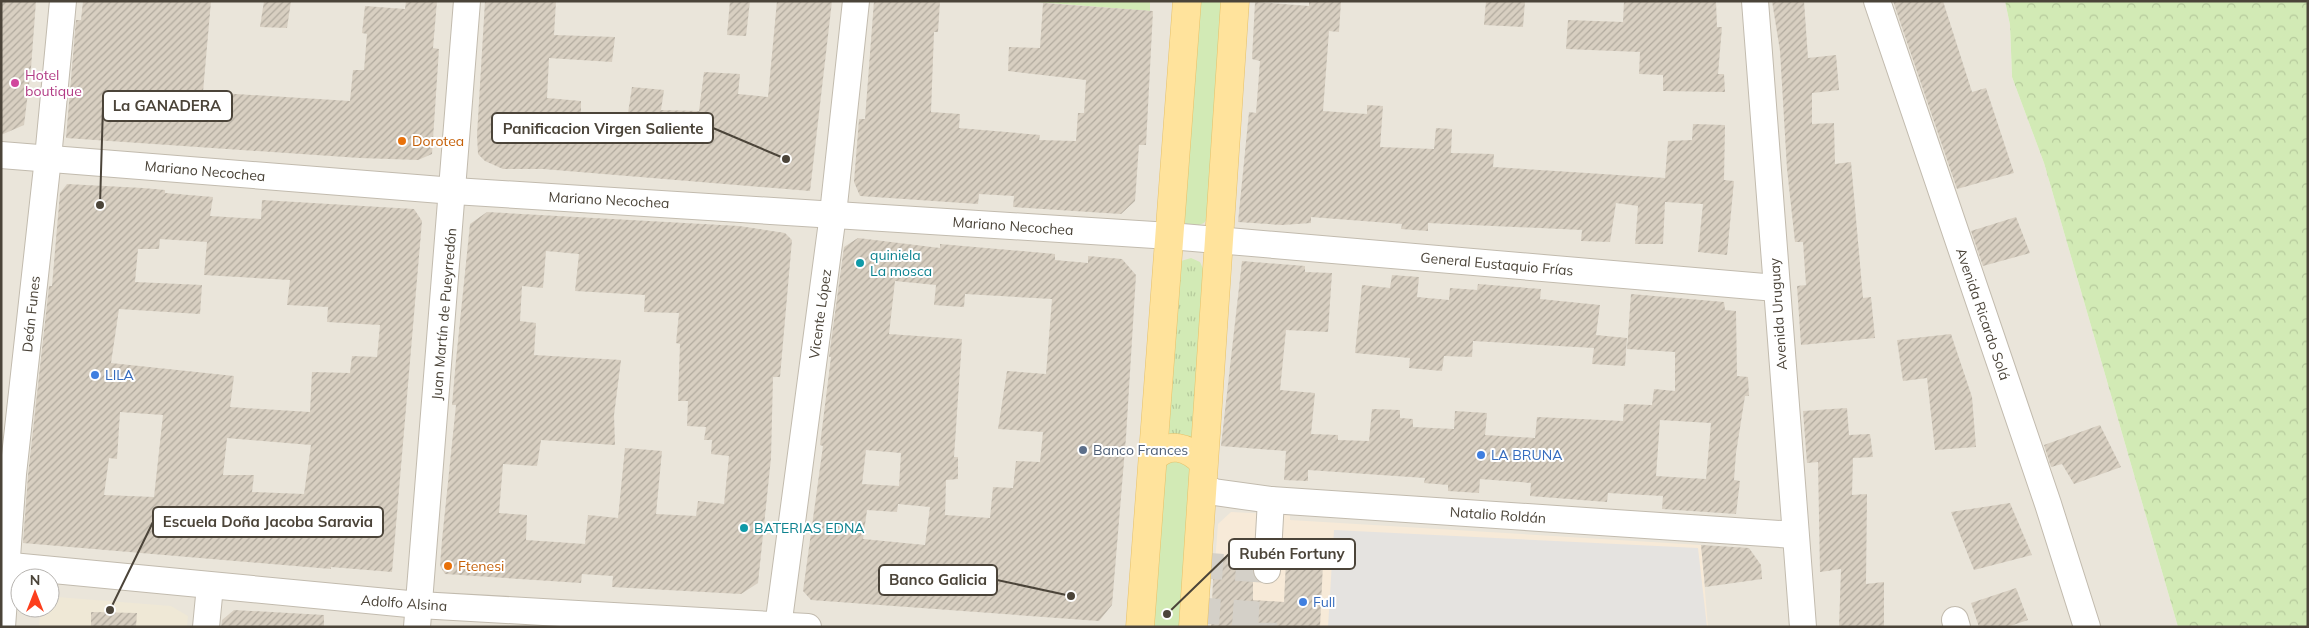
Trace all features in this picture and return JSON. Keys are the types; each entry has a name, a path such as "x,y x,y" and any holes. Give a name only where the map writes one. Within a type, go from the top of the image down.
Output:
{"main road":[{"path":"1140,627 1187,1"},
{"path":"1193,627 1235,1"},
{"path":"1153,458 1160,450 1167,447 1189,450 1203,474"}],"street":[{"name":"Deán Funes","path":"2,627 4,565 63,1"},
{"name":"Juan Martín de Pueyrredón","path":"418,616 468,1"},
{"name":"Vicente López","path":"778,626 833,214 856,1"},
{"name":"Avenida Uruguay","path":"1754,1 1803,627"},
{"name":"Avenida Ricardo Solá","path":"1878,1 2048,504 2087,627"},
{"name":"Mariano Necochea","path":"1,155 454,191 1218,240"},
{"name":"General Eustaquio Frías","path":"1218,240 1776,288"},
{"name":"Natalio Roldán","path":"1203,474 1214,492 1271,500 1795,535"},
{"path":"1267,570 1271,500"},
{"name":"Adolfo Alsina","path":"4,565 210,586 418,616 808,627"},
{"path":"206,627 210,586"}],"shaded area":[{"path":"1,1 2005,1 2010,25 2012,77 2044,163 2178,627 1,627"},
{"path":"1231,512 1290,515 1290,520 1701,545 1708,627 1210,627 1218,524"},
{"path":"1334,530 1698,548 1707,627 1328,627"},
{"path":"60,597 171,606 188,616 187,627 39,627 40,618 60,618"}],"green space":[{"path":"1025,1 1150,1 1150,11"},
{"path":"1193,1 1225,1 1210,214 1204,223 1194,227 1184,223"},
{"path":"2005,1 2308,1 2308,627 2178,627 2044,163 2012,77 2010,25"},
{"path":"1191,258 1200,262 1205,273 1194,446 1162,445 1175,272 1181,261"},
{"path":"1167,459 1190,462 1181,627 1151,627 1161,467"}],"building":[{"path":"1,1 36,1 24,125 1,135"},
{"path":"83,1 211,1 203,92 350,101 353,70 364,70 367,34 362,33 365,6 405,9 406,1 437,1 433,48 439,49 432,154 418,160 360,158 66,138 76,20 81,20"},
{"path":"264,1 291,1 287,28 260,27"},
{"path":"485,1 556,1 554,35 615,37 612,62 549,58 547,98 581,101 581,125 626,126 632,87 664,90 661,110 699,111 704,72 740,74 738,94 768,97 777,1 832,1 810,191 543,169 503,169 485,161 478,154 477,135"},
{"path":"730,1 750,1 746,36 727,35"},
{"path":"874,1 940,1 938,32 934,32 931,112 960,114 959,128 1040,135 1039,140 1076,141 1078,113 1084,113 1086,80 1008,71 1009,47 1040,48 1043,3 1153,11 1146,145 1139,145 1135,201 1121,214 1013,207 1014,196 979,194 978,204 860,196 854,182 859,119 865,119"},
{"path":"1309,1 1341,1 1339,32 1329,31 1323,111 1367,114 1367,105 1383,106 1380,147 1434,149 1436,128 1452,129 1451,153 1494,154 1493,167 1665,178 1668,141 1692,140 1693,124 1725,125 1724,180 1734,181 1727,255 1698,252 1703,204 1665,202 1663,244 1635,244 1638,206 1616,203 1610,242 1581,241 1582,230 1428,223 1428,231 1401,229 1402,224 1311,217 1311,223 1282,225 1238,222 1249,112 1256,113 1260,61 1252,59 1255,2 1309,6"},
{"path":"1486,1 1525,1 1523,27 1484,25"},
{"path":"1624,1 1716,1 1717,27 1722,27 1718,74 1724,74 1725,92 1663,91 1663,75 1639,74 1640,52 1566,49 1568,20 1623,22"},
{"path":"1772,1 1804,1 1808,58 1836,55 1839,90 1812,93 1812,124 1834,123 1835,164 1851,162 1863,298 1871,297 1875,338 1801,345 1797,286 1806,285 1803,242 1795,242 1787,169 1780,51"},
{"path":"1893,1 1943,1 1972,92 1986,88 2014,173 1957,189"},
{"path":"67,184 165,190 165,193 213,197 210,216 261,219 262,200 414,209 422,221 392,572 331,567 331,569 23,543 28,475 49,286 52,286 60,193","holes":["160,239 207,242 204,275 290,280 287,305 328,307 327,322 380,325 377,357 352,356 350,373 312,372 310,412 230,407 234,376 111,363 119,309 200,314 202,285 135,282 138,249 159,249","120,412 163,415 154,497 104,495 109,458 117,459","227,438 311,445 304,494 252,492 254,475 223,475"]},
{"path":"487,212 739,226 785,233 792,240 780,377 773,377 771,458 758,583 741,594 612,587 613,576 582,574 581,583 445,574 440,566 456,405 452,405 470,224","holes":["546,251 579,254 575,291 645,295 644,312 679,313 676,343 680,344 678,401 688,401 687,426 706,427 704,440 712,440 711,454 729,456 724,504 698,501 696,516 656,514 662,451 625,448 618,518 588,515 585,544 526,540 527,515 499,513 503,464 537,466 541,440 615,445 614,415 621,360 534,355 536,323 520,321 522,286 543,288"]},
{"path":"2016,217 2030,253 1983,266 1971,231"},
{"path":"858,238 940,248 940,244 1055,254 1055,260 1088,263 1088,256 1122,259 1136,275 1126,437 1112,605 1099,621 811,600 803,591 823,446 820,445 831,357 829,357 844,247","holes":["895,281 936,285 934,305 964,307 965,294 1052,299 1046,374 1007,371 998,429 1043,432 1040,462 1016,461 1013,488 993,487 990,518 945,515 946,480 958,479 958,457 954,457 962,339 889,334","866,450 901,453 899,486 862,484","898,504 930,507 925,545 863,539 867,510 897,512"]},
{"path":"1242,261 1305,266 1305,272 1332,273 1328,332 1286,330 1280,390 1315,393 1311,434 1338,435 1338,440 1369,441 1372,409 1400,410 1400,418 1413,419 1413,427 1454,429 1455,411 1487,413 1485,435 1535,438 1537,417 1623,421 1624,404 1652,405 1654,389 1675,391 1675,352 1627,349 1631,294 1724,302 1725,310 1736,311 1737,376 1748,377 1749,396 1745,396 1736,453 1734,480 1740,481 1736,514 1662,509 1663,496 1608,493 1607,502 1530,496 1531,483 1480,479 1479,493 1448,491 1448,485 1424,483 1425,478 1308,470 1308,481 1284,480 1286,451 1221,446","holes":["1660,420 1711,423 1706,479 1656,476"]},
{"path":"1392,275 1419,277 1417,297 1449,300 1450,288 1477,290 1478,284 1541,289 1540,299 1600,305 1596,335 1627,338 1625,366 1592,364 1594,348 1473,341 1472,357 1444,356 1442,371 1409,368 1410,358 1355,353 1362,285 1390,288"},
{"path":"1951,334 1972,397 1976,447 1935,450 1927,378 1903,381 1897,340"},
{"path":"1847,408 1849,435 1870,434 1873,457 1853,458 1852,495 1867,494 1866,584 1884,582 1884,627 1839,627 1841,569 1820,572 1818,462 1807,463 1803,411"},
{"path":"2100,425 2121,467 2074,484 2062,464 2051,467 2044,445"},
{"path":"2010,503 2032,555 1974,570 1951,512"},
{"path":"1701,545 1749,548 1761,565 1762,579 1705,587"},
{"path":"1214,557 1253,558 1253,600 1284,602 1286,561 1323,563 1320,627 1211,627"},
{"path":"2016,588 2028,620 2007,627 1979,627 1971,603"},
{"path":"234,610 324,615 324,627 221,627 222,620"},
{"path":"91,612 137,613 136,627 91,627"}],"tunnel":[{"path":"1197,565 1267,570"},
{"path":"1194,610 1264,615 1264,627"}],"place":[{"name":"Hotel boutique","path":"15,83"},
{"name":"Dorotea","path":"402,141"},
{"name":"Panificacion Virgen Saliente","path":"786,159"},
{"name":"La GANADERA","path":"100,205"},
{"name":"quiniela La mosca","path":"860,263"},
{"name":"LILA","path":"95,375"},
{"name":"Banco Frances","path":"1083,450"},
{"name":"LA BRUNA","path":"1481,455"},
{"name":"BATERIAS EDNA","path":"744,528"},
{"name":"Ftenesi","path":"448,566"},
{"name":"Banco Galicia","path":"1071,596"},
{"name":"Full","path":"1303,602"},
{"name":"Escuela Doña Jacoba Saravia","path":"110,610"},
{"name":"Rubén Fortuny","path":"1167,614"}]}
